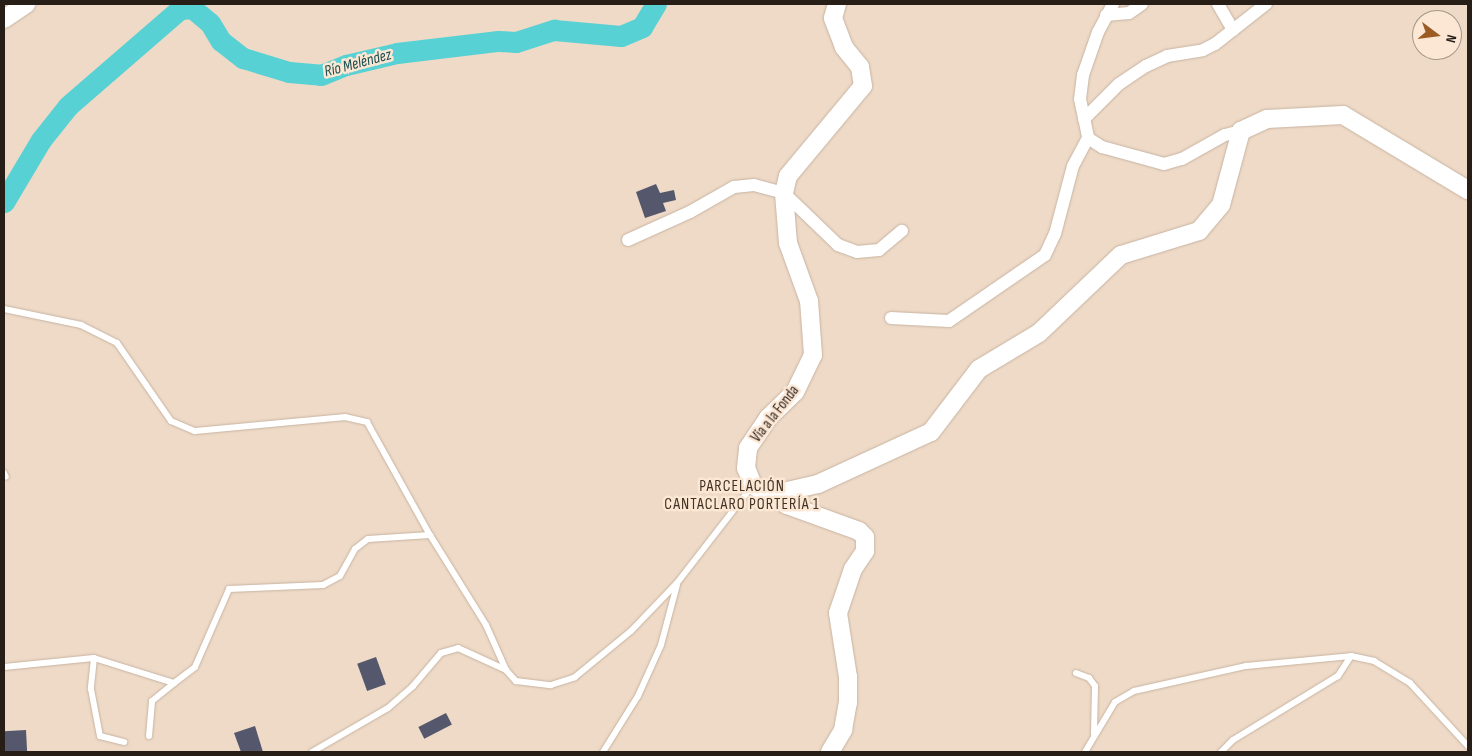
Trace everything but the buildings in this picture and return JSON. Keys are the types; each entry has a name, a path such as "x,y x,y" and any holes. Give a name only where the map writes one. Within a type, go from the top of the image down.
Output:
{"street":[{"path":"4,19 26,4"},
{"name":"Vía a la Fonda","path":"753,485 746,468 748,448 768,418 795,392 813,355 809,301 788,243 784,193 788,176 863,86 860,67 844,47 833,18 836,4"},
{"path":"891,318 949,321 1045,255 1054,240 1073,166 1088,138 1080,99 1084,75 1106,15 1113,4"},
{"path":"1106,15 1130,13 1142,4"},
{"path":"1218,4 1233,30"},
{"path":"1084,119 1119,84 1146,66 1167,56 1203,50 1233,30 1266,4"},
{"path":"1088,138 1102,147 1164,164 1182,159 1226,135 1241,131 1267,118 1343,115 1468,190"},
{"path":"770,495 818,484 931,432 979,369 1039,333 1121,255 1199,231 1221,205 1241,131"},
{"path":"628,240 690,212 734,187 754,185 784,193 838,245 857,252 879,250 902,231"},
{"path":"753,485 787,505 859,531 865,537 864,551 854,569 838,613 840,648 848,677 848,703 843,730 830,752"}],"lane":[{"path":"4,309 81,326 117,343 171,421 195,431 345,417 367,422 430,535 486,625 506,670 516,681 551,685 575,678 631,631 677,583 753,485"},
{"path":"149,736 152,701 195,667 229,589 323,584 340,576 355,549 368,538 430,535"},
{"path":"603,752 638,696 661,645 677,583"},
{"path":"312,752 388,708 413,686 441,653 458,648 506,670"},
{"path":"1221,752 1233,740 1338,676 1351,656"},
{"path":"1085,752 1115,702 1134,691 1246,666 1351,656 1374,661 1410,683 1468,746"},
{"path":"4,667 94,658 174,682"},
{"path":"94,658 91,689 100,736 124,742"},
{"path":"1076,673 1089,678 1095,686 1094,736"}],"waterway":[{"name":"Río Meléndez","path":"4,202 41,140 68,106 180,9 192,8 210,23 221,41 243,58 289,72 321,75 346,65 397,53 498,41 516,42 554,30 621,36 642,27 656,4"}],"district":[{"name":"PARCELACIÓN CANTACLARO PORTERÍA 1","path":"742,496"}]}
